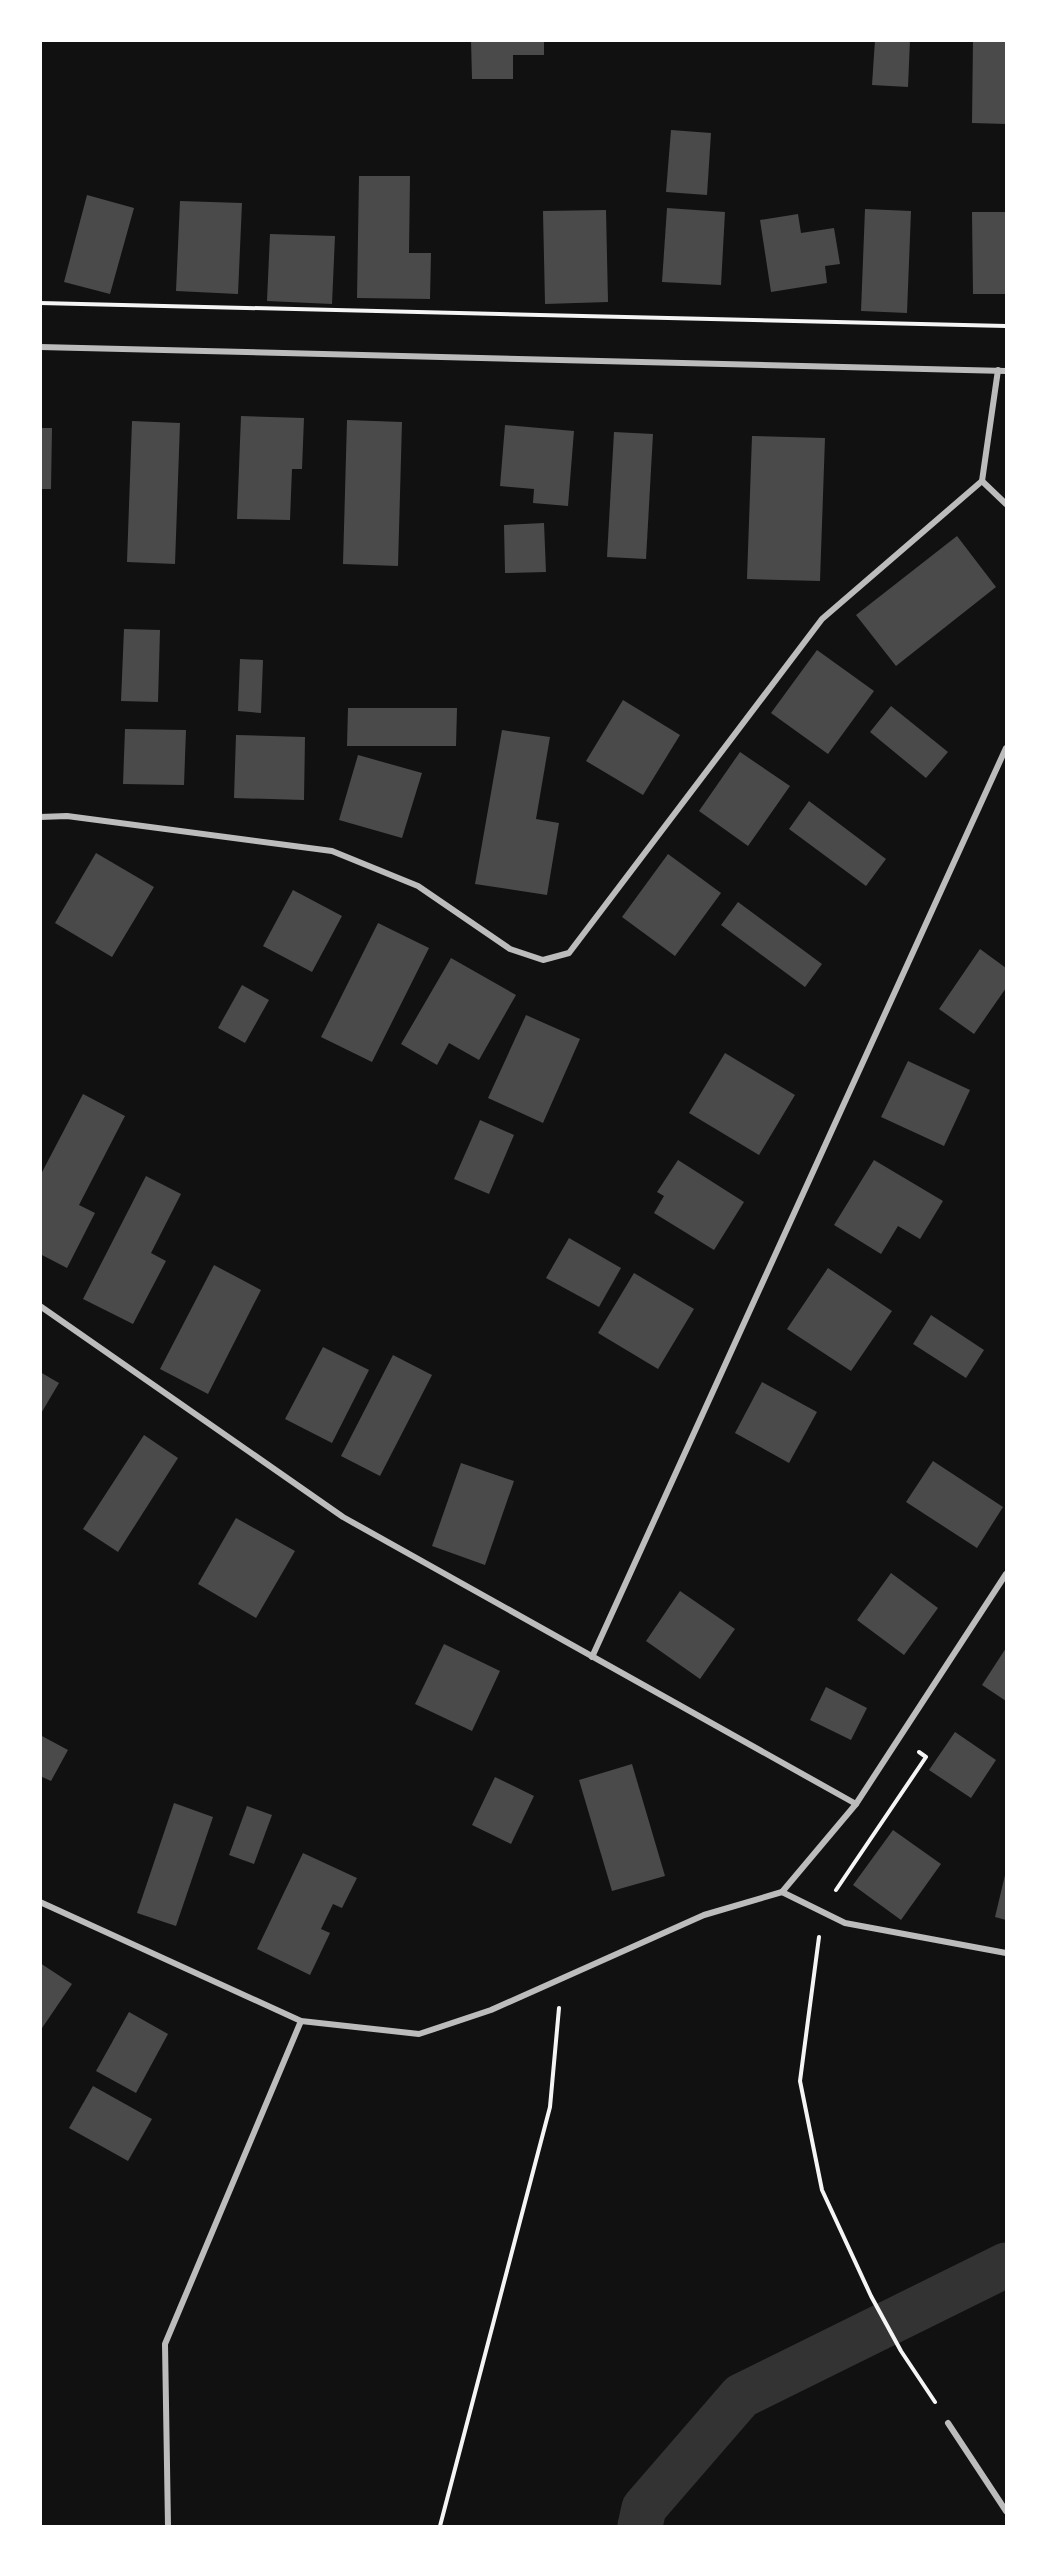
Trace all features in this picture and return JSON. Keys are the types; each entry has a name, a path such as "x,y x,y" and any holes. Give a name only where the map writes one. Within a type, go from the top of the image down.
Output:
{"street":[{"path":"40,347 1006,371"},
{"path":"40,817 67,816 332,851 418,886 510,949 543,960 569,953 822,619 982,481 998,370"},
{"path":"982,481 1006,504"},
{"path":"592,1658 1006,748"},
{"path":"40,1306 343,1517 856,1804"},
{"path":"40,1902 301,2021 419,2034 491,2010 704,1915 782,1892 856,1804 1006,1574"},
{"path":"782,1892 845,1923 1006,1953"},
{"path":"168,2526 165,2344 301,2021"},
{"path":"948,2423 1006,2511"}],"path":[{"path":"40,303 1006,326"},
{"path":"898,1740 926,1757 821,1911 800,2081 822,2190 871,2296 901,2351 948,2423"},
{"path":"440,2526 550,2107 562,1978"}],"building":[{"path":"471,40 544,40 544,55 513,55 513,79 472,79"},
{"path":"875,40 910,40 908,87 872,85"},
{"path":"973,40 1006,40 1006,124 972,123"},
{"path":"671,130 711,133 707,195 666,192"},
{"path":"359,176 410,176 409,253 431,253 430,299 357,298"},
{"path":"87,195 134,208 110,294 64,282"},
{"path":"180,201 242,203 238,294 176,291"},
{"path":"667,208 725,212 721,285 662,282"},
{"path":"865,209 911,211 907,313 861,311"},
{"path":"606,210 608,302 545,304 543,211"},
{"path":"972,212 1006,212 1006,294 973,294"},
{"path":"798,214 801,233 834,228 840,264 825,266 827,283 771,292 760,220"},
{"path":"270,234 335,236 332,304 267,301"},
{"path":"241,416 304,418 302,469 292,469 290,520 237,519"},
{"path":"347,420 402,422 398,566 343,564"},
{"path":"132,421 180,423 175,564 127,562"},
{"path":"505,425 574,431 568,506 533,503 534,489 500,486"},
{"path":"40,428 52,428 51,489 40,489"},
{"path":"614,432 653,434 646,559 607,557"},
{"path":"752,436 825,438 820,581 747,579"},
{"path":"544,523 546,572 505,573 504,525"},
{"path":"957,536 996,587 896,666 856,615"},
{"path":"124,629 160,630 158,702 121,701"},
{"path":"817,650 874,691 828,754 771,713"},
{"path":"240,659 263,660 261,713 238,711"},
{"path":"623,700 680,735 643,795 586,761"},
{"path":"891,706 948,752 926,778 870,732"},
{"path":"348,708 457,708 456,746 347,746"},
{"path":"125,729 186,730 184,785 123,784"},
{"path":"502,730 550,737 536,819 559,823 547,895 475,884"},
{"path":"236,735 305,737 304,800 234,798"},
{"path":"740,752 790,786 748,846 699,811"},
{"path":"358,755 422,773 402,838 339,820"},
{"path":"809,801 886,859 866,886 789,829"},
{"path":"96,853 154,887 112,957 55,923"},
{"path":"668,854 721,893 675,956 622,917"},
{"path":"293,890 342,916 312,972 263,946"},
{"path":"738,902 822,964 805,987 721,925"},
{"path":"378,923 429,948 372,1062 321,1037"},
{"path":"980,949 1006,968 1006,988 974,1034 939,1009"},
{"path":"451,958 516,995 479,1060 449,1043 437,1065 401,1044"},
{"path":"242,985 269,1000 245,1043 218,1028"},
{"path":"526,1015 580,1039 543,1123 488,1098"},
{"path":"725,1053 795,1095 759,1155 689,1113"},
{"path":"908,1061 970,1090 944,1146 881,1117"},
{"path":"83,1094 125,1116 79,1205 95,1213 67,1268 40,1254 40,1176"},
{"path":"480,1120 514,1135 489,1194 454,1179"},
{"path":"678,1160 744,1202 714,1250 654,1213 664,1196 657,1192"},
{"path":"874,1160 943,1201 920,1239 898,1226 881,1254 834,1225"},
{"path":"146,1176 181,1194 151,1253 166,1261 133,1324 83,1299"},
{"path":"569,1238 621,1268 599,1307 546,1278"},
{"path":"214,1265 261,1290 208,1394 160,1369"},
{"path":"828,1268 892,1311 851,1371 787,1329"},
{"path":"634,1273 694,1309 658,1369 598,1333"},
{"path":"931,1315 984,1350 966,1378 913,1344"},
{"path":"323,1347 369,1370 332,1443 285,1419"},
{"path":"393,1355 432,1375 380,1476 341,1456"},
{"path":"40,1372 59,1383 40,1415"},
{"path":"762,1382 817,1412 789,1463 735,1433"},
{"path":"144,1435 178,1458 118,1552 83,1529"},
{"path":"933,1461 1003,1507 977,1548 906,1502"},
{"path":"461,1463 514,1481 485,1565 432,1546"},
{"path":"236,1518 295,1551 256,1618 198,1584"},
{"path":"891,1573 938,1608 904,1655 857,1620"},
{"path":"680,1591 735,1629 700,1679 646,1641"},
{"path":"444,1644 500,1671 472,1731 415,1704"},
{"path":"1006,1648 1006,1701 982,1685"},
{"path":"826,1687 867,1708 851,1740 810,1720"},
{"path":"955,1732 996,1760 971,1798 929,1770"},
{"path":"40,1735 68,1750 51,1781 40,1776"},
{"path":"632,1764 665,1876 612,1891 579,1780"},
{"path":"495,1777 534,1796 511,1844 472,1825"},
{"path":"174,1803 213,1817 176,1926 137,1913"},
{"path":"247,1806 272,1815 254,1864 229,1855"},
{"path":"893,1830 941,1864 901,1920 853,1885"},
{"path":"303,1853 357,1878 342,1908 333,1904 321,1929 330,1933 310,1975 257,1949"},
{"path":"1006,1871 1006,1920 995,1917"},
{"path":"40,1963 72,1984 40,2031"},
{"path":"129,2012 168,2034 136,2093 96,2071"},
{"path":"93,2086 152,2119 128,2161 69,2128"}],"waterway":[{"path":"640,2526 644,2508 741,2396 1006,2265"}]}
